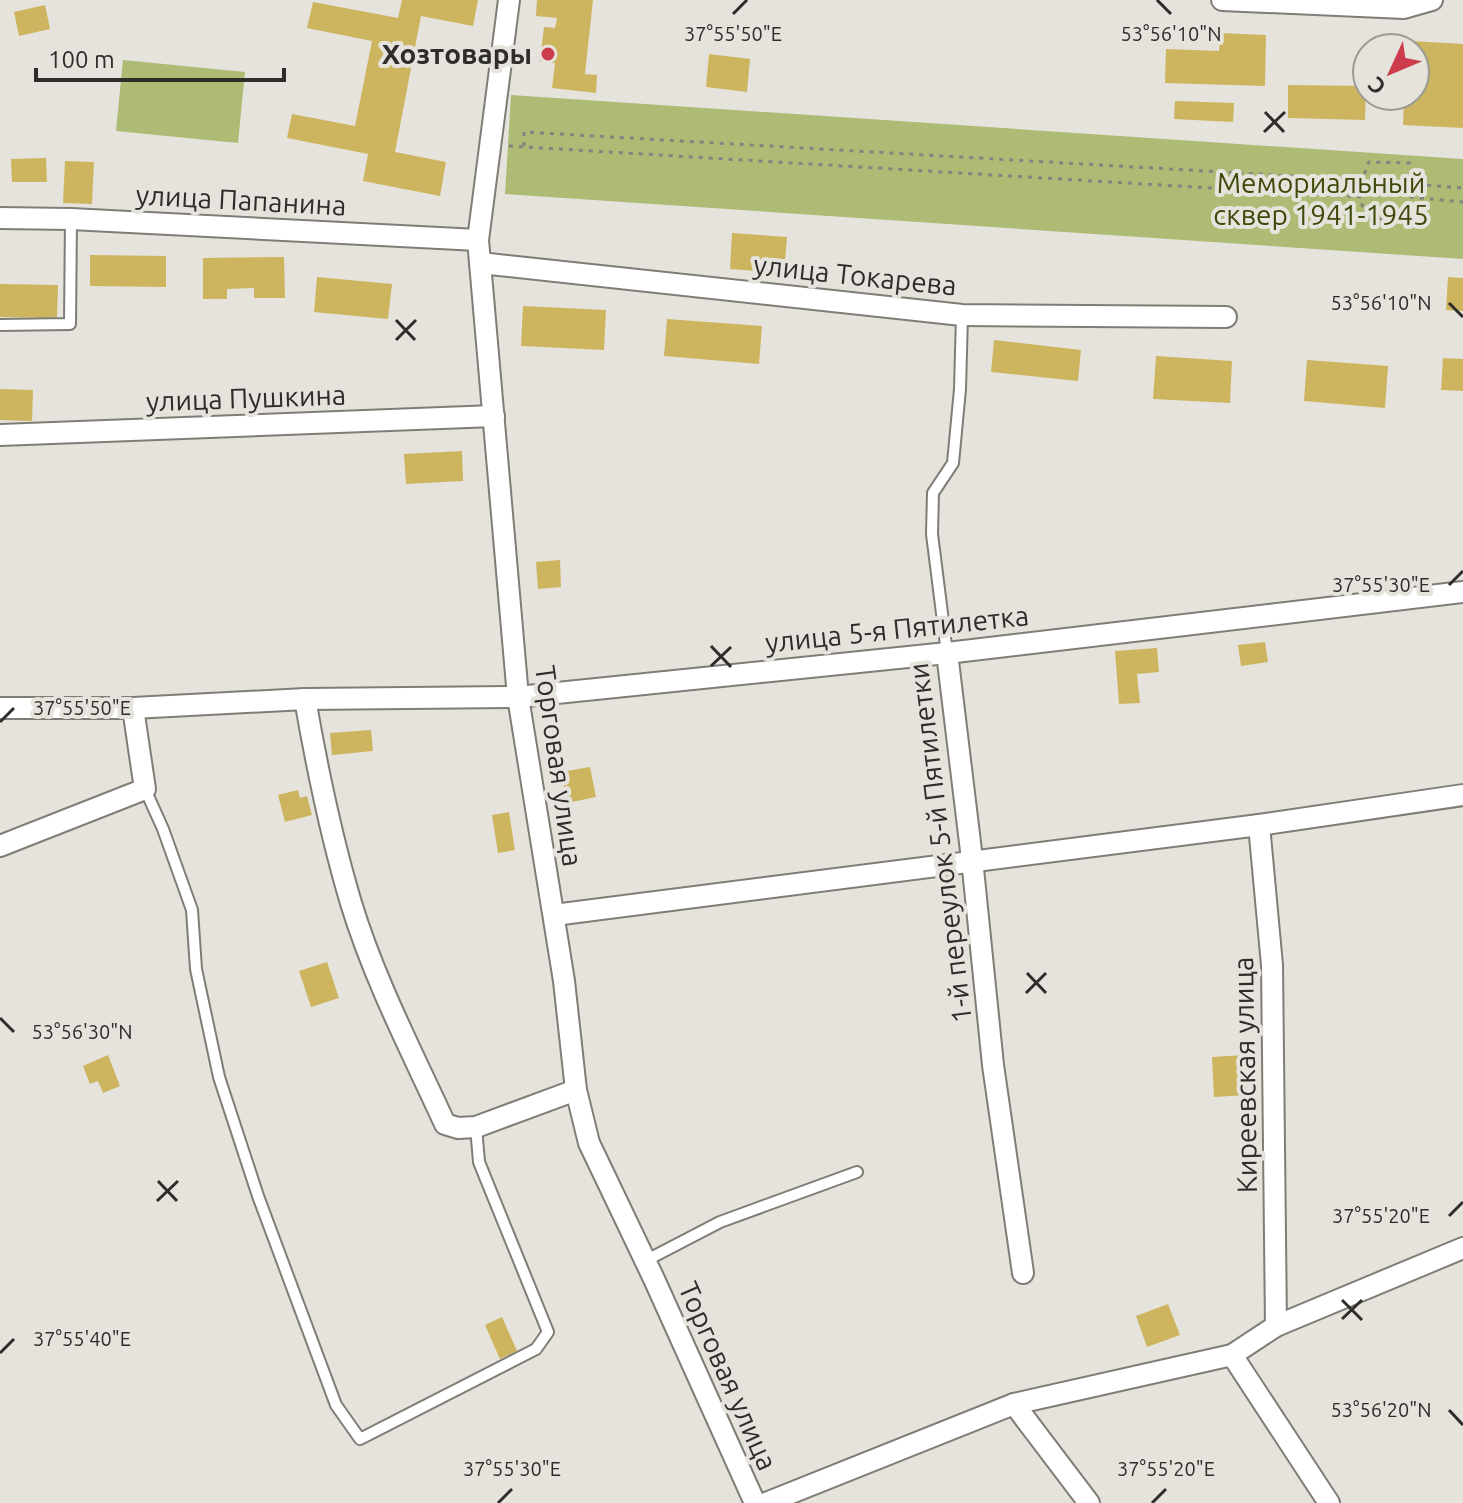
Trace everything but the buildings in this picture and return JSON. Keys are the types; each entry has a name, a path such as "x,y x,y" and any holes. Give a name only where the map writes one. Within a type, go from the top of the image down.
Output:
{"street":[{"name":"Торговая улица","path":"509,0 478,240 518,697 554,915 576,1090 589,1143 755,1503"},
{"path":"1222,0 1404,8 1432,0"},
{"name":"улица Папанина","path":"0,218 478,240"},
{"name":"улица Токарева","path":"480,263 962,315 1226,317"},
{"name":"улица Пушкина","path":"0,435 494,416"},
{"name":"улица 5-я Пятилетка","path":"0,708 133,708 305,699 518,697 947,653 1463,592"},
{"name":"1-й переулок 5-й Пятилетки","path":"947,653 993,1065 1023,1273"},
{"path":"305,699 320,781 352,905 380,978 445,1124 458,1128 476,1127 576,1090"},
{"path":"0,846 145,789 133,708"},
{"path":"554,915 972,859 1259,825 1463,795"},
{"name":"Киреевская улица","path":"1259,825 1272,965 1276,1326"},
{"path":"766,1503 1014,1404 1232,1355 1276,1326 1463,1248"},
{"path":"1232,1355 1329,1503"},
{"path":"1014,1404 1089,1503"}],"lane":[{"path":"0,325 70,324 71,219"},
{"name":"1-й переулок 5-й Пятилетки","path":"947,653 932,534 933,493 953,463 960,389 962,315"},
{"path":"145,789 192,910 196,969 219,1077 258,1196 336,1405 360,1439 536,1349 548,1332 479,1162 476,1127"},
{"path":"645,1261 720,1222 857,1172"}],"path":[{"path":"1463,188 1412,184 1410,163 1369,162 1362,180 524,132 524,146 1361,197 1364,219 1406,219 1410,197 1463,202"}],"green space":[{"path":"123,60 245,72 238,143 116,131"},
{"name":"Мемориальный сквер 1941-1945","path":"511,95 1463,159 1463,259 505,194"}],"place":[{"name":"Хозтовары","path":"548,54"}]}
